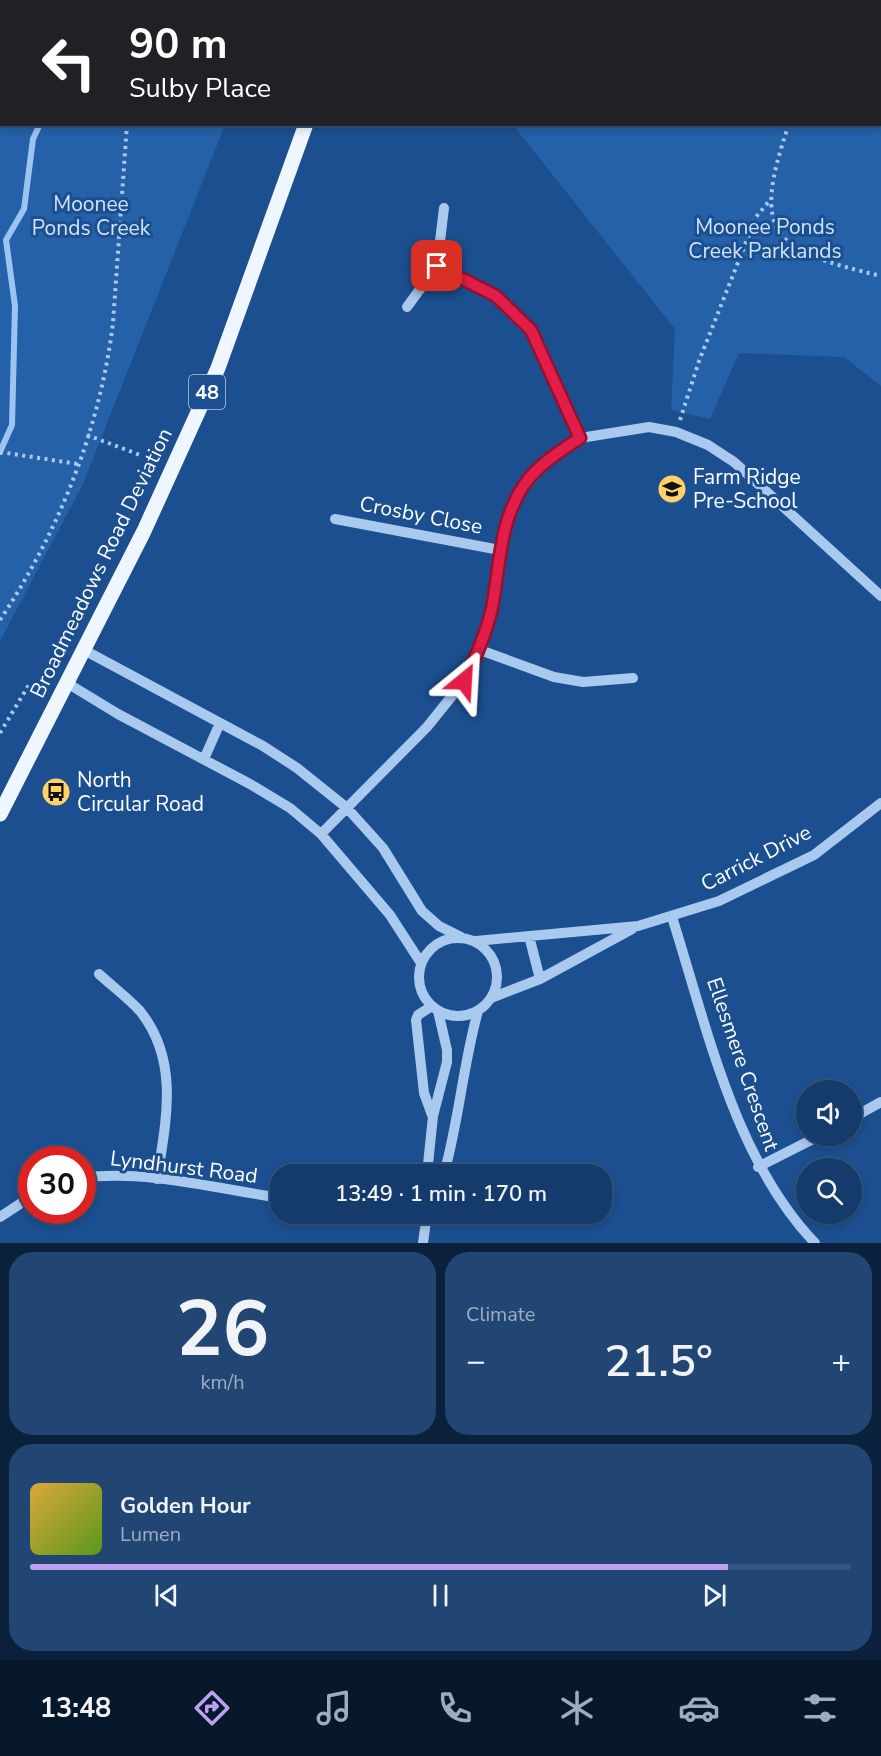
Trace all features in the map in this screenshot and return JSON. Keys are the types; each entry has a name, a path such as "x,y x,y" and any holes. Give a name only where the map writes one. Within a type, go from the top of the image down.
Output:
{"main road":[{"name":"Broadmeadows Road Deviation","path":"0,814 144,531 218,369 305,126"}],"street":[{"path":"407,307 437,266 444,208"},
{"path":"437,266 496,296 531,330 580,438"},
{"path":"321,834 427,727 464,681 480,650 492,608 500,550 509,515 525,485 555,454 580,438 649,427 676,432 708,445 734,462 881,596"},
{"name":"Crosby Close","path":"335,519 500,550"},
{"path":"84,650 220,723 297,768 347,808 383,848 422,910 439,926 461,937 476,941 487,949 494,960 497,973 496,987 491,998 478,1011 467,1049 460,1106 446,1164"},
{"path":"480,650 554,677 583,682 633,678"},
{"path":"67,683 118,714 290,808 321,834 390,915 421,963 420,986 435,1009 447,1050 447,1062 433,1116 428,1164"},
{"path":"204,759 220,723"},
{"name":"Carrick Drive","path":"476,941 638,926 719,901 814,855 881,803"},
{"name":"Ellesmere Crescent","path":"672,917 735,1112 758,1167 781,1203 815,1243"},
{"name":"Carrick Drive","path":"491,998 540,979 638,926"},
{"path":"529,936 540,979"},
{"path":"421,963 437,943 461,937"},
{"path":"99,974 138,1010 149,1024 165,1060 168,1100 157,1179"},
{"path":"433,1116 424,1093 416,1020 418,1015 435,1009 458,1016 478,1011"},
{"path":"862,1112 881,1102"},
{"path":"758,1167 799,1146"},
{"name":"Lyndhurst Road","path":"96,1176 107,1175 157,1179 270,1196"},
{"path":"0,1217 18,1205"},
{"path":"423,1243 426,1224"}],"path":[{"path":"0,620 31,570 67,498 109,356 127,126"},
{"path":"788,126 772,179 770,200 777,231 788,244 824,263 881,276"},
{"path":"676,432 699,361 756,217 770,200"},
{"path":"87,435 140,455"},
{"path":"0,452 65,460 78,464"},
{"path":"0,733 30,683"}],"green space":[{"name":"Moonee Ponds Creek","path":"0,126 225,126 83,484 0,641"},
{"name":"Moonee Ponds Creek Parklands","path":"514,126 881,126 881,386 844,357 739,353 710,419 671,410 675,329"}],"waterway":[{"name":"Moonee Ponds Creek","path":"0,452 12,425 15,306 6,240 24,209 33,139 39,126"}],"place":[{"name":"Farm Ridge Pre-School","path":"672,489"},
{"name":"North Circular Road","path":"56,792"}],"route":[{"path":"437,266 496,296 531,330 553,374 580,438 555,454 525,485 509,515 500,550 492,608 480,650 464,681"}]}
